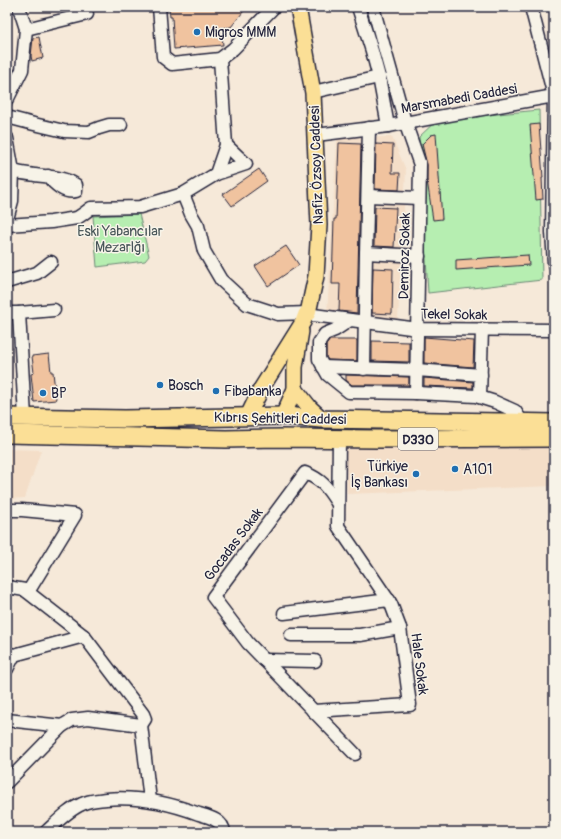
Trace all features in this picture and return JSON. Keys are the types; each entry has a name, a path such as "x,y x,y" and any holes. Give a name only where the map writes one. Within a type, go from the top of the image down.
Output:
{"highway":[{"path":"247,438 248,416"},
{"name":"Kıbrıs Şehitleri Caddesi","path":"7,417 125,419 283,416 322,419 554,423"},
{"path":"281,438 283,416"},
{"name":"Kıbrıs Şehitleri Caddesi","path":"7,434 340,439 554,438"}],"main road":[{"name":"Nafiz Özsoy Caddesi","path":"283,416 295,389 294,367 316,276 319,225 313,92 298,7"},
{"name":"Nafiz Özsoy Caddesi","path":"248,416 261,389 306,317"},
{"path":"295,389 310,408 322,419"}],"street":[{"path":"7,100 22,70 26,28 19,7"},
{"path":"159,7 163,58 172,64 220,60 233,49 274,7"},
{"path":"358,7 379,77 388,126"},
{"name":"Demiroz Sokak","path":"373,7 405,122 420,165 416,393"},
{"path":"531,7 554,96 552,232 554,263"},
{"path":"26,28 87,14"},
{"path":"216,174 226,145 220,60"},
{"path":"313,92 379,77"},
{"name":"Marsmabedi Caddesi","path":"316,135 388,126 554,96"},
{"path":"7,117 41,126 77,132 89,132 109,125 121,125"},
{"path":"364,369 370,128"},
{"path":"7,138 13,171 12,201 7,219"},
{"path":"7,224 51,222 77,218 91,208 140,207 183,194 216,174 246,164 226,145"},
{"path":"13,171 48,176"},
{"name":"Tekel Sokak","path":"183,194 191,214 198,226 204,251 221,280 247,304 278,314 350,320 418,329 554,330"},
{"path":"368,196 419,198"},
{"path":"366,254 419,256"},
{"path":"7,282 37,273 50,262"},
{"path":"25,417 13,313 54,310"},
{"path":"350,320 335,330 325,334 319,343 319,359 323,367 328,375 348,392 476,396 495,402 515,411 522,422"},
{"path":"480,398 482,329"},
{"path":"323,367 417,370 481,375"},
{"name":"Hale Sokak","path":"313,711 410,705 400,628 390,602 338,526 340,439"},
{"name":"Gocadas Sokak","path":"338,504 326,486 315,477 305,473 213,597 248,644 355,754"},
{"path":"7,510 75,515 28,592"},
{"path":"7,587 25,590 84,636 143,714 145,719 141,725 150,800"},
{"path":"284,613 390,602"},
{"path":"291,635 360,635 400,628"},
{"path":"7,669 11,654 84,636"},
{"path":"264,660 315,661"},
{"path":"7,782 62,726 72,720 88,718 141,725"},
{"path":"7,720 62,726"},
{"path":"46,832 66,814 83,803 119,798 150,800 179,807 220,823 224,828 224,832"}],"shaded area":[{"path":"392,137 406,170 398,320 327,315 337,138"},
{"path":"346,446 554,448 554,486 347,494"},
{"path":"7,449 41,450 25,498 7,499"}],"green space":[{"path":"539,110 542,280 428,293 419,137 437,120"},
{"name":"Eski Yabancılar Mezarlğı","path":"139,214 149,256 145,261 97,267 93,216"}],"building":[{"name":"Migros MMM","path":"169,7 247,7 231,27 221,28 223,45 174,49 172,17 170,17"},
{"path":"39,37 43,58 32,61 31,56 33,38"},
{"path":"539,124 543,199 536,200 530,125"},
{"path":"436,134 442,219 433,220 427,180 427,165 422,144 431,135"},
{"path":"339,143 361,144 357,313 339,311 340,284 332,284 334,219 336,219"},
{"path":"376,144 393,145 392,173 400,173 399,190 375,189"},
{"path":"259,169 267,181 232,206 223,194"},
{"path":"375,207 396,208 394,247 374,246"},
{"path":"286,246 299,265 268,286 255,266"},
{"path":"528,255 529,265 456,270 456,260"},
{"path":"373,268 393,269 392,314 372,313"},
{"path":"424,337 474,341 473,367 424,363"},
{"path":"330,340 357,340 357,361 328,360 326,357 326,345"},
{"path":"372,341 409,342 409,362 372,361"},
{"path":"49,354 51,372 53,372 56,400 34,402 31,374 34,373 32,356"},
{"path":"346,375 409,377 409,385 352,385 346,380"},
{"path":"424,378 473,382 473,388 424,386"}],"place":[{"name":"Migros MMM","path":"197,32"},
{"name":"Bosch","path":"160,385"},
{"name":"Fibabanka","path":"216,391"},
{"name":"BP","path":"43,393"},
{"name":"A101","path":"455,469"},
{"name":"Türkiye İş Bankası","path":"416,474"}]}
